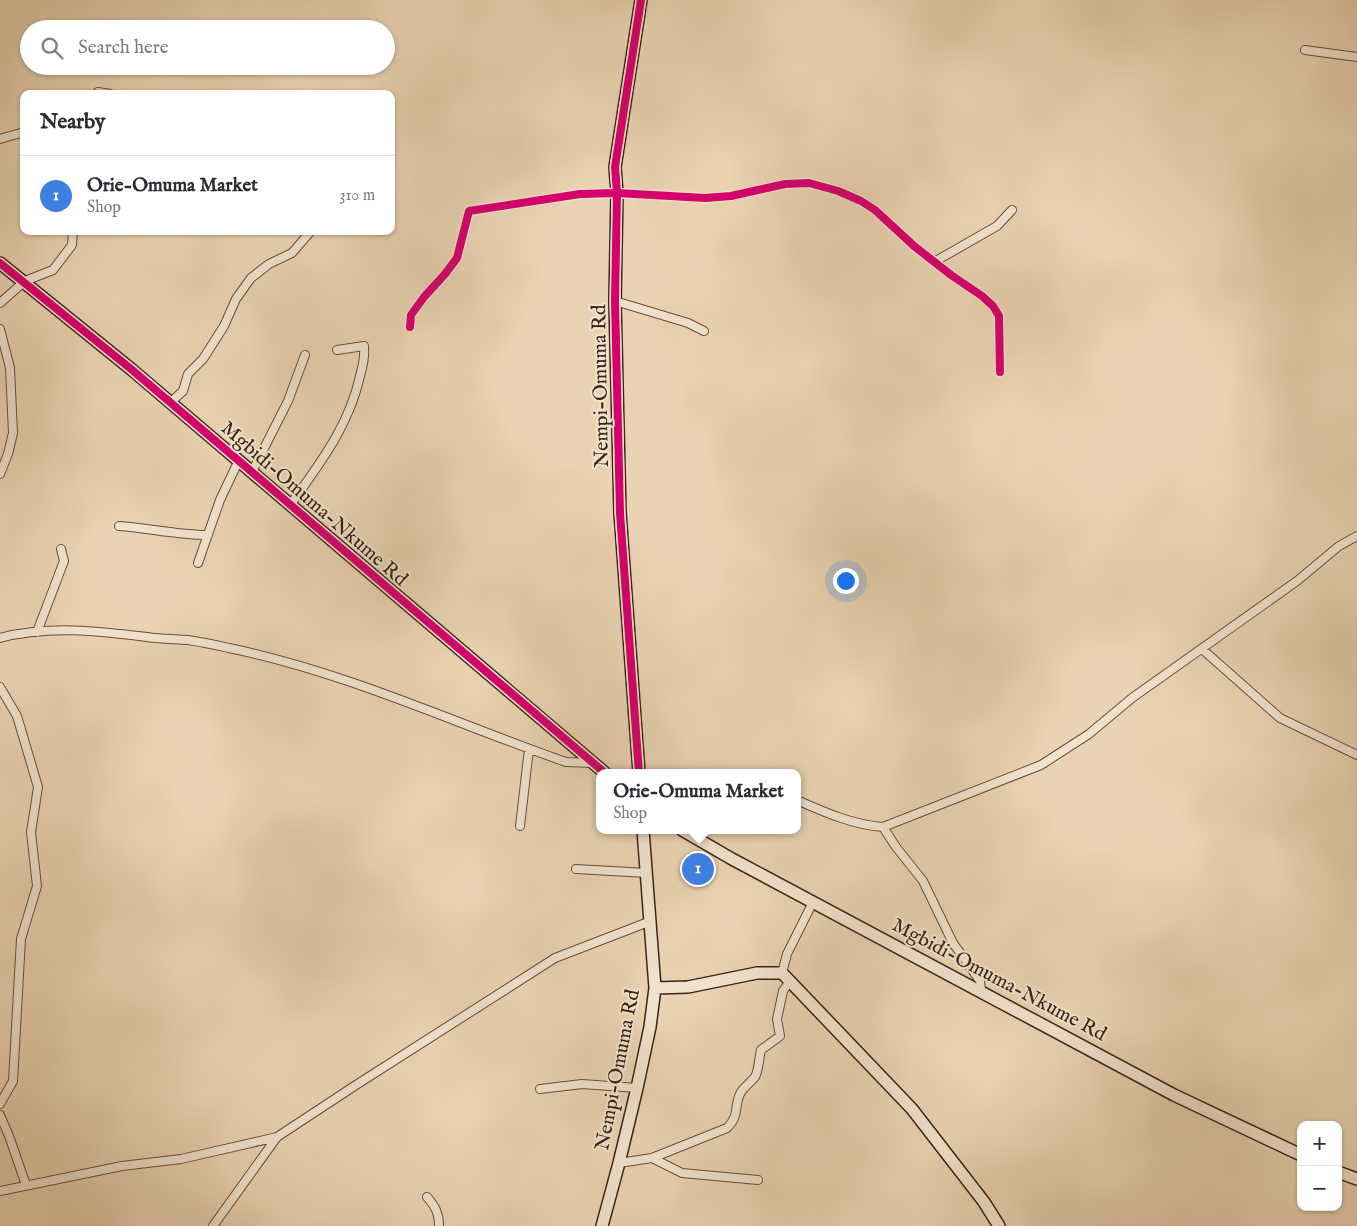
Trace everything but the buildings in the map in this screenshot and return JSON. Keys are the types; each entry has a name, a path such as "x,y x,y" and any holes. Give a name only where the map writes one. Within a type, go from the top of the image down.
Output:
{"street":[{"name":"Nempi-Omuma Rd","path":"639,769 620,513 615,300 617,193 615,167 641,0"},
{"path":"1305,50 1357,57"},
{"path":"0,139 20,133"},
{"path":"410,327 411,315 457,258 469,211 580,194 617,193 705,198 731,196 785,184 809,183 838,191 861,201 875,210 914,246 993,306 999,316 1000,372"},
{"path":"934,262 997,226 1012,210"},
{"path":"0,302 25,281 53,270 72,245 73,235"},
{"path":"171,402 183,392 188,374 203,359 224,326 236,299 251,278 270,264 292,253 308,235"},
{"name":"Mgbidi-Omuma-Nkume Rd","path":"0,263 25,281 171,402 600,769"},
{"path":"615,300 688,323 704,331"},
{"path":"0,329 10,368 13,433 8,454 0,474"},
{"path":"291,504 336,439 356,397 365,356 364,346 337,350"},
{"path":"252,472 288,400 305,355"},
{"path":"198,563 220,500 239,460"},
{"path":"119,526 140,527 172,533 208,535"},
{"path":"801,802 868,826 883,827 1041,764 1089,734 1132,698 1297,581 1339,546 1357,536"},
{"path":"37,632 64,561 61,549"},
{"path":"0,638 37,632 107,632 190,641 248,652 347,680 566,762 593,763"},
{"path":"1202,649 1280,718 1357,755"},
{"path":"0,687 17,716 38,787 31,832 37,886 21,939 13,1080 0,1104"},
{"path":"520,826 529,749"},
{"path":"883,827 896,848 923,881 953,943 980,981 981,991"},
{"name":"Nempi-Omuma Rd","path":"602,1226 637,1088 650,1027 655,988 643,834"},
{"name":"Mgbidi-Omuma-Nkume Rd","path":"689,834 1174,1095 1297,1153"},
{"path":"576,869 647,873"},
{"path":"619,1163 652,1158 728,1128 734,1121 737,1102 742,1092 755,1076 761,1050 780,1036 777,1019 786,977 787,954 813,902"},
{"path":"0,1192 122,1166 181,1160 277,1137 356,1084 555,958 651,921"},
{"path":"655,988 688,987 756,973 786,977 912,1109 984,1202 999,1226"},
{"path":"540,1089 582,1084 637,1088"},
{"path":"0,1115 26,1186"},
{"path":"213,1226 277,1137"},
{"path":"652,1158 682,1173 758,1180"},
{"path":"1342,1173 1357,1179"},
{"path":"427,1197 439,1216 439,1226"}],"cycle path":[{"path":"639,769 620,513 615,301 617,193 615,167 641,0"},
{"path":"410,327 411,315 457,258 469,211 580,194 617,193 705,198 731,196 785,184 809,183 838,191 861,201 875,210 914,246 993,306 999,316 1000,372"},
{"path":"0,263 131,369 600,769"}],"place":[{"name":"Orie-Omuma Market","path":"698,869"}]}
